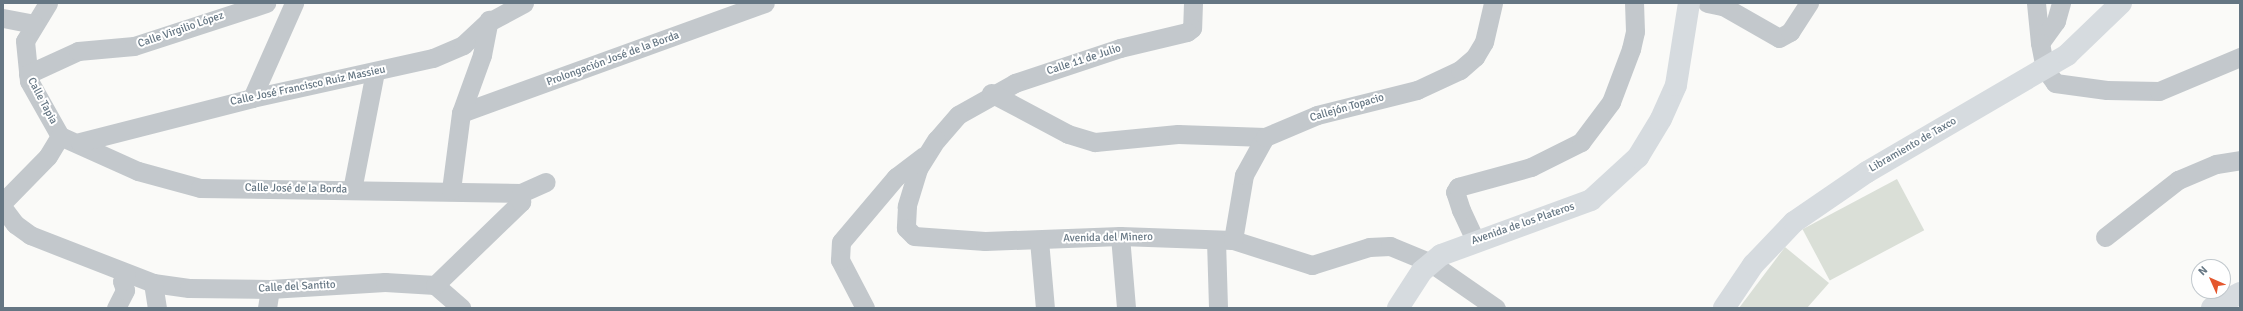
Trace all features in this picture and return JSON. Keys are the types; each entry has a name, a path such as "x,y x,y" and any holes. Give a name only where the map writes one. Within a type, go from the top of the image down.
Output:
{"main road":[{"name":"Avenida de los Plateros","path":"1398,308 1431,263 1475,240 1563,213 1591,200 1638,157 1661,119 1676,85 1689,3"},
{"name":"Libramiento de Taxco","path":"1724,308 1778,235 1820,202 2067,55 2121,3"},
{"path":"2212,308 2240,293"}],"street":[{"name":"Calle Tapia","path":"48,3 33,24 26,41 28,74 60,136 80,142"},
{"name":"Calle Virgilio López","path":"28,74 78,51 134,46 266,3"},
{"path":"252,98 294,3"},
{"path":"450,190 461,113 482,55 487,23 498,3"},
{"name":"Calle José Francisco Ruiz Massieu","path":"80,142 252,98 433,58 457,48 487,23 524,3"},
{"name":"Prolongación José de la Borda","path":"461,113 765,3"},
{"name":"Calle 11 de Julio","path":"958,115 991,93 1120,48 1187,32 1192,28 1193,3"},
{"name":"Callejón Topacio","path":"1265,137 1317,115 1417,90 1460,70 1475,57 1484,42 1492,3"},
{"path":"1475,240 1461,210 1455,192 1458,187 1531,167 1566,153 1581,142 1611,102 1631,49 1635,31 1634,3"},
{"path":"1707,3 1723,6 1779,38 1790,32 1809,3"},
{"path":"2036,3 2040,43 2045,69 2049,79 2063,85 2159,91 2240,57"},
{"path":"2040,43 2056,21 2061,3"},
{"path":"3,18 33,24"},
{"path":"352,190 375,72"},
{"path":"991,93 1068,134 1095,142 1178,134 1265,137 1244,175 1225,240 1218,308"},
{"name":"Avenida del Minero","path":"958,115 926,155 916,175 905,216 906,228 914,236 1039,240 1120,236 1225,240 1312,265 1379,245 1431,263 1496,308"},
{"path":"3,202 48,156 60,136"},
{"name":"Calle José de la Borda","path":"80,142 138,171 200,188 450,190 521,193"},
{"path":"865,308 840,260 840,242 896,177 926,155"},
{"path":"2106,237 2178,180 2216,164 2240,160"},
{"path":"461,308 435,285 521,202 521,193 546,182"},
{"name":"Calle del Santito","path":"3,208 14,224 30,235 126,274 153,283 189,288 270,289 385,282 435,285"},
{"path":"1120,236 1126,308"},
{"path":"1039,240 1045,308"},
{"path":"116,308 125,290 122,281 126,274"},
{"path":"153,283 157,308"},
{"path":"267,308 270,289"}],"shaded area":[{"path":"1897,179 1924,230 1830,280 1803,229"},
{"path":"1785,247 1829,283 1807,308 1739,308"}]}
